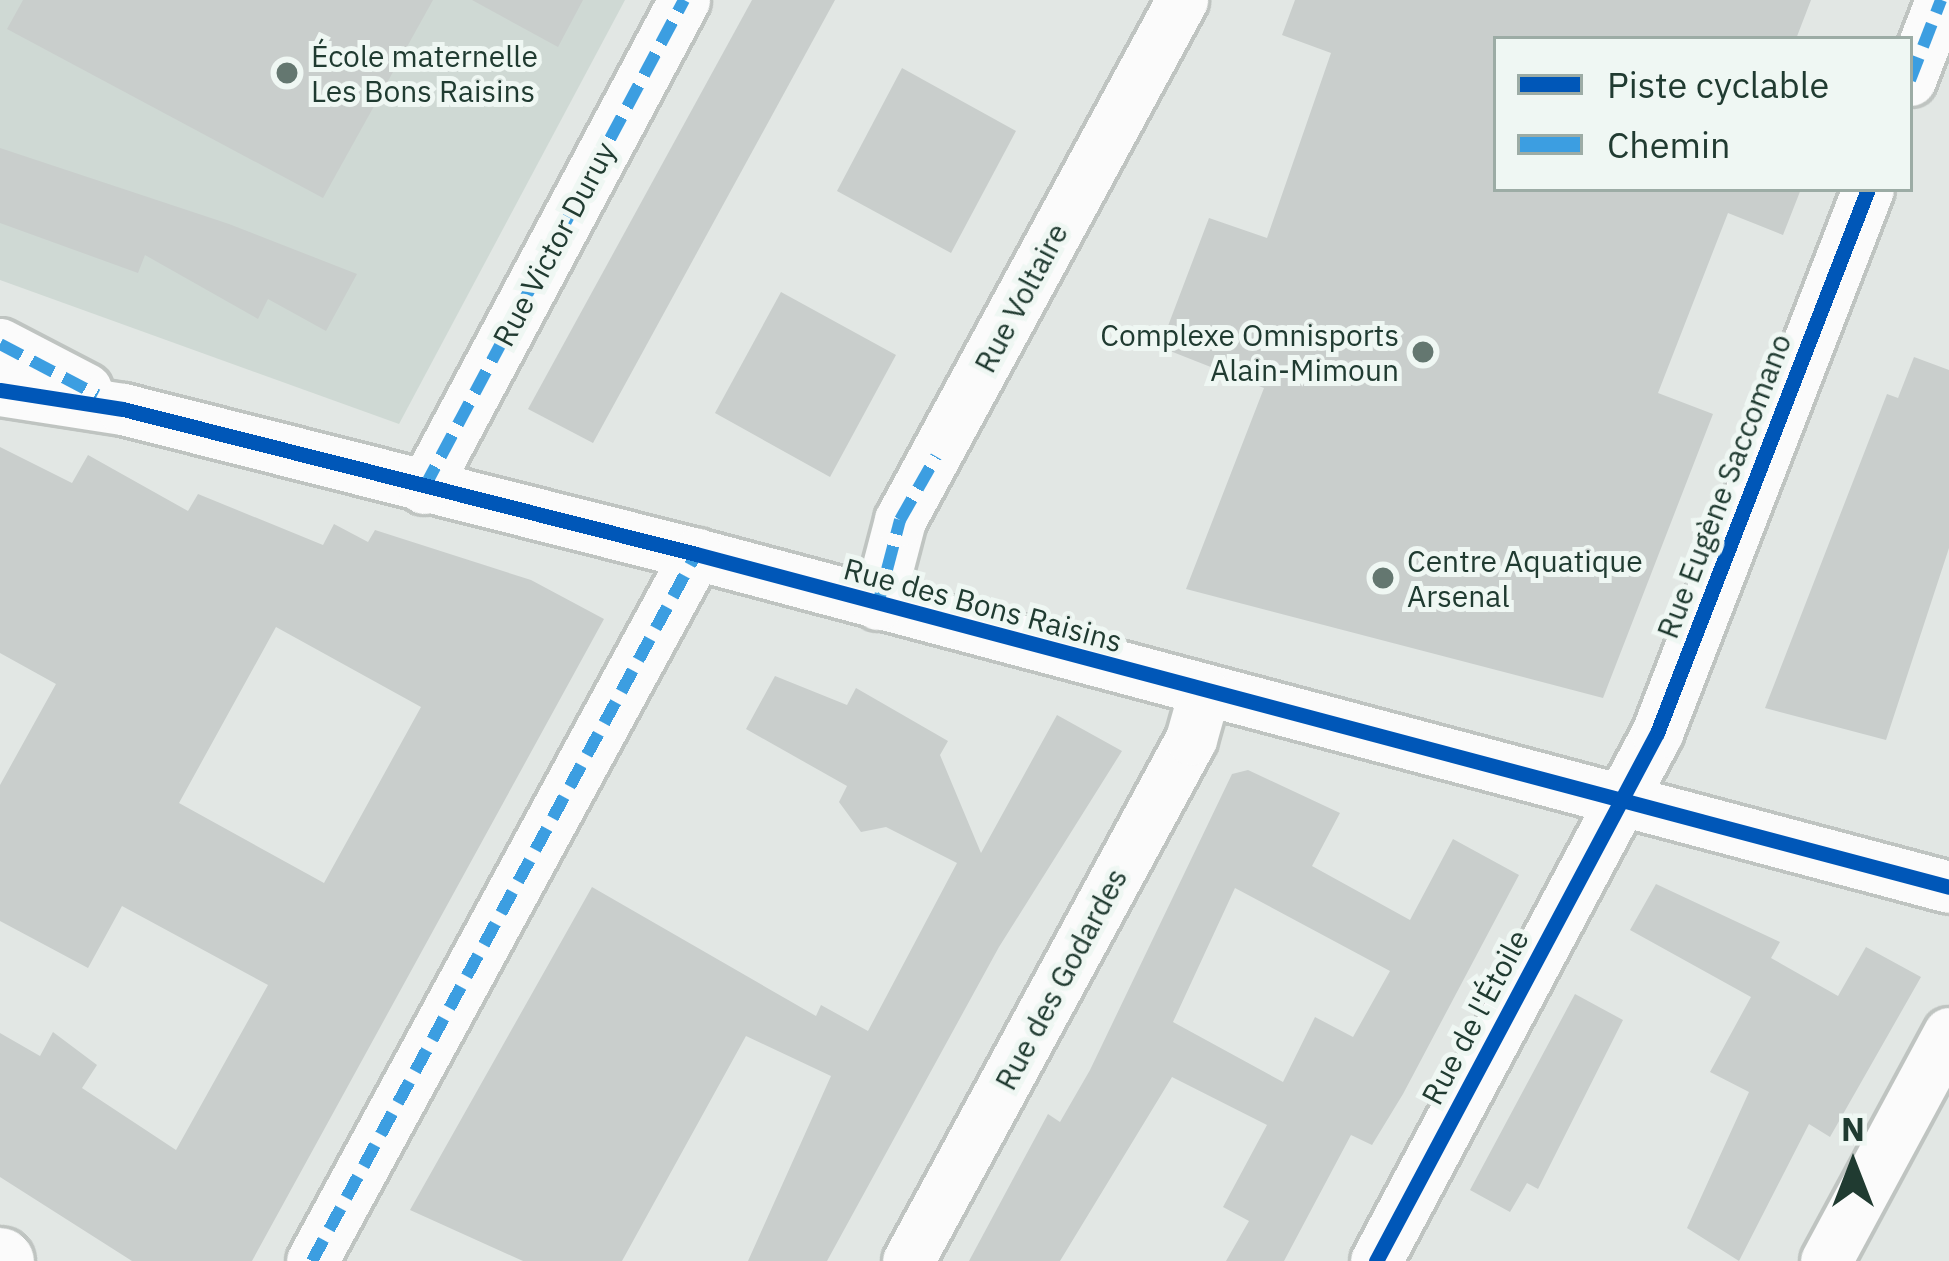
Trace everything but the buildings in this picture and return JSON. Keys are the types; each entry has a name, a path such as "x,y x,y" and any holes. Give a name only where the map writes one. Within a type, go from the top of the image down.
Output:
{"street":[{"name":"Rue Victor Duruy","path":"424,488 684,0"},
{"name":"Rue Voltaire","path":"878,604 900,520 1182,0"},
{"path":"1913,72 1941,0"},
{"name":"Rue Eugène Saccomano","path":"1625,800 1867,192"},
{"name":"Rue des Bons Raisins","path":"0,344 123,409"},
{"name":"Rue des Bons Raisins","path":"0,390 123,409 696,554 1204,693 1949,886"},
{"path":"312,1261 696,554"},
{"name":"Rue des Godardes","path":"908,1261 1191,739 1204,693"},
{"name":"Rue de l'Étoile","path":"1376,1261 1625,800"},
{"path":"1826,1261 1949,1033"}],"shaded area":[{"path":"0,0 625,0 399,424 0,280"}],"marked path":[{"path":"424,488 684,0"},
{"path":"1913,72 1941,0"},
{"path":"0,344 97,395"},
{"path":"878,604 900,520 936,457"},
{"path":"312,1261 696,554"}],"cycle path":[{"path":"1376,1261 1657,733 1867,192"},
{"path":"0,390 123,409 696,554 1949,887"}],"place":[{"name":"École maternelle Les Bons Raisins","path":"287,73"},
{"name":"Complexe Omnisports Alain-Mimoun","path":"1423,352"},
{"name":"Centre Aquatique Arsenal","path":"1383,578"}]}
